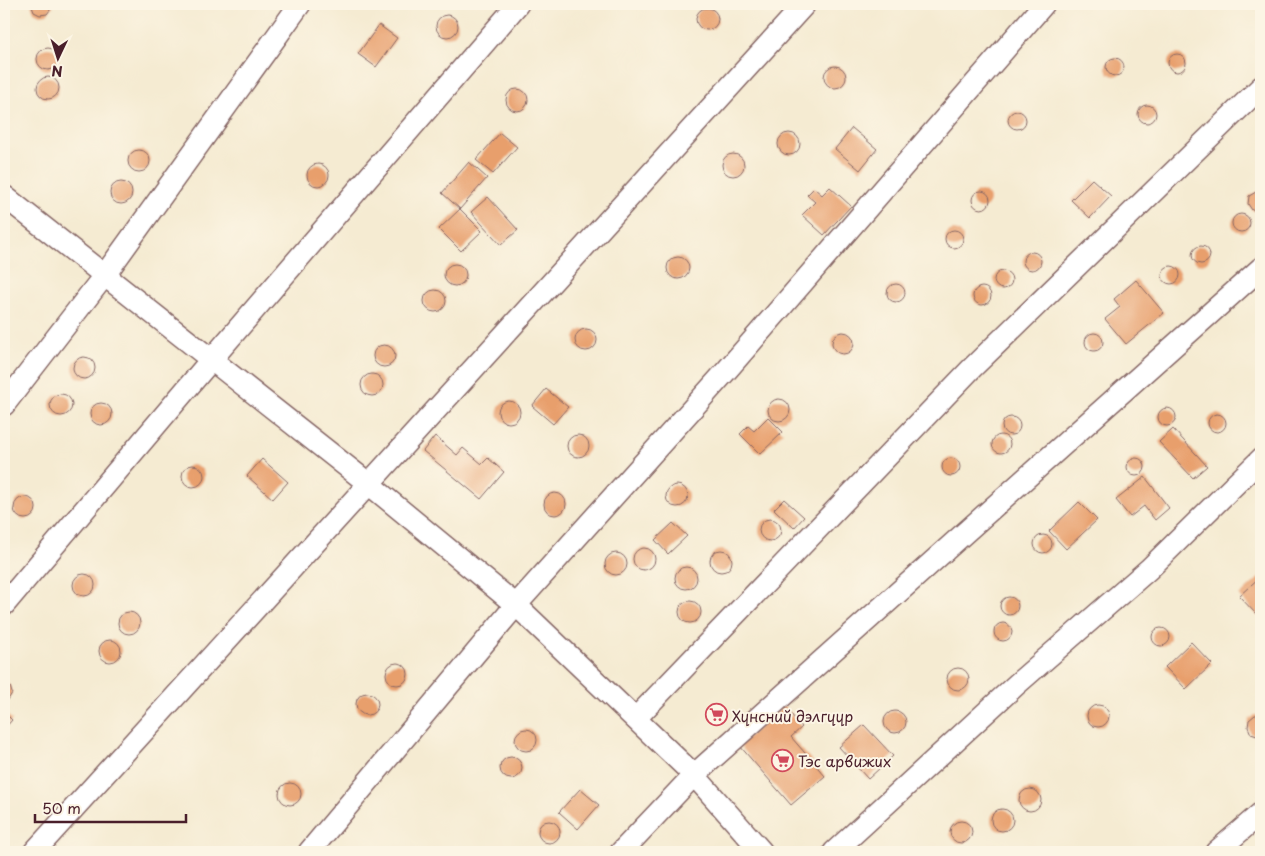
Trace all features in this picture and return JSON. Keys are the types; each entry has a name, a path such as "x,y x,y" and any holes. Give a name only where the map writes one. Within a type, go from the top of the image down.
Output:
{"street":[{"path":"4,405 104,276 300,4"},
{"path":"4,605 211,360 518,4"},
{"path":"34,852 806,4"},
{"path":"309,852 516,605 727,370 1044,4"},
{"path":"636,718 972,368 1261,88"},
{"path":"4,196 369,484 516,605 694,775 762,852"},
{"path":"621,852 694,775 1261,268"},
{"path":"834,852 1017,684 1149,569 1261,459"},
{"path":"1216,852 1261,813"}],"building":[{"path":"31,4 53,4 53,6 47,14 40,15 34,12"},
{"path":"707,8 715,11 718,19 715,27 707,30 699,27 696,19 699,11"},
{"path":"447,15 455,18 458,26 455,34 447,37 439,34 436,26 439,18"},
{"path":"379,25 397,38 376,67 358,54"},
{"path":"48,48 56,51 59,59 56,67 48,70 40,67 37,59 40,51"},
{"path":"1173,54 1181,54 1186,59 1184,70 1173,72 1168,67 1168,59"},
{"path":"1111,58 1119,58 1124,63 1122,74 1111,76 1106,71 1106,63"},
{"path":"835,66 843,69 846,77 843,85 835,88 827,85 824,77 827,69"},
{"path":"48,77 56,80 59,88 56,96 48,99 40,96 37,88 40,80"},
{"path":"517,89 525,92 528,100 525,108 517,111 509,108 506,100 509,92"},
{"path":"1143,105 1151,105 1156,110 1154,121 1143,123 1138,118 1138,110"},
{"path":"1013,111 1021,111 1026,116 1024,127 1013,129 1008,124 1008,116"},
{"path":"852,128 877,149 860,170 835,149"},
{"path":"500,133 517,147 493,174 476,160"},
{"path":"789,133 797,136 800,144 797,152 789,155 781,152 778,144 781,136"},
{"path":"139,150 147,153 150,161 147,169 139,172 131,169 128,161 131,153"},
{"path":"733,154 741,157 744,165 741,173 733,176 725,173 722,165 725,157"},
{"path":"469,162 487,178 460,209 442,193"},
{"path":"318,164 326,167 329,175 326,183 318,186 310,183 307,175 310,167"},
{"path":"1092,179 1111,196 1090,218 1071,200"},
{"path":"121,182 129,185 132,193 129,201 121,204 113,201 110,193 113,185"},
{"path":"830,187 851,206 824,235 802,215 815,202 807,195 814,188 822,195"},
{"path":"977,191 985,191 990,196 988,207 977,209 972,204 972,196"},
{"path":"1256,192 1261,193 1261,210 1259,212 1252,210 1248,204 1249,196"},
{"path":"488,197 518,230 501,245 471,212"},
{"path":"460,209 482,231 461,251 439,229"},
{"path":"1237,214 1245,214 1250,219 1248,230 1237,232 1232,227 1232,219"},
{"path":"950,230 958,230 963,235 961,246 950,248 945,243 945,235"},
{"path":"1197,246 1205,246 1210,251 1208,262 1197,264 1192,259 1192,251"},
{"path":"1028,252 1036,252 1041,257 1039,268 1028,270 1023,265 1023,257"},
{"path":"678,257 686,260 689,268 686,276 678,279 670,276 667,268 670,260"},
{"path":"455,264 463,267 466,275 463,283 455,286 447,283 444,275 447,267"},
{"path":"1167,266 1175,266 1180,271 1178,282 1167,284 1162,279 1162,271"},
{"path":"999,271 1007,271 1012,276 1010,287 999,289 994,284 994,276"},
{"path":"1136,280 1164,313 1126,344 1105,319 1120,307 1114,299"},
{"path":"892,284 900,284 905,289 903,300 892,302 887,297 887,289"},
{"path":"978,287 986,287 991,292 989,303 978,305 973,300 973,292"},
{"path":"435,290 443,293 446,301 443,309 435,312 427,309 424,301 427,293"},
{"path":"586,329 594,332 597,340 594,348 586,351 578,348 575,340 578,332"},
{"path":"843,332 851,335 854,343 851,351 843,354 835,351 832,343 835,335"},
{"path":"1090,333 1098,333 1103,338 1101,349 1090,351 1085,346 1085,338"},
{"path":"384,345 392,348 395,356 392,364 384,367 376,364 373,356 376,348"},
{"path":"84,357 92,360 95,368 92,376 84,379 76,376 73,368 76,360"},
{"path":"372,374 380,377 383,385 380,393 372,396 364,393 361,385 364,377"},
{"path":"546,389 568,407 553,424 532,406"},
{"path":"61,394 69,397 72,405 69,413 61,416 53,413 50,405 53,397"},
{"path":"779,399 787,402 790,410 787,418 779,421 771,418 768,410 771,402"},
{"path":"509,401 517,404 520,412 517,420 509,423 501,420 498,412 501,404"},
{"path":"101,403 109,406 112,414 109,422 101,425 93,422 90,414 93,406"},
{"path":"1163,408 1171,408 1176,413 1174,424 1163,426 1158,421 1158,413"},
{"path":"1213,414 1221,414 1226,419 1224,430 1213,432 1208,427 1208,419"},
{"path":"768,417 783,432 760,454 740,434 748,426 754,431"},
{"path":"1007,417 1015,417 1020,422 1018,433 1007,435 1002,430 1002,422"},
{"path":"1173,429 1207,466 1193,478 1159,442"},
{"path":"578,435 586,438 589,446 586,454 578,457 570,454 567,446 570,438"},
{"path":"997,435 1005,435 1010,440 1008,451 997,453 992,448 992,440"},
{"path":"435,436 457,455 463,448 482,464 488,458 504,472 481,499 423,451"},
{"path":"947,458 955,458 960,463 958,474 947,476 942,471 942,463"},
{"path":"1132,458 1140,458 1145,463 1143,474 1132,476 1127,471 1127,463"},
{"path":"262,459 288,482 273,499 247,476"},
{"path":"193,465 201,468 204,476 201,484 193,487 185,484 182,476 185,468"},
{"path":"1145,477 1169,508 1155,520 1144,506 1130,517 1116,500"},
{"path":"677,485 685,488 688,496 685,504 677,507 669,504 666,496 669,488"},
{"path":"555,493 563,496 566,504 563,512 555,515 547,512 544,504 547,496"},
{"path":"25,497 33,500 36,508 33,516 25,519 17,516 14,508 17,500"},
{"path":"784,499 804,517 794,528 774,509"},
{"path":"1079,502 1097,520 1066,549 1049,531"},
{"path":"770,519 778,522 781,530 778,538 770,541 762,538 759,530 762,522"},
{"path":"673,523 687,536 668,554 655,540"},
{"path":"1039,535 1047,535 1052,540 1050,551 1039,553 1034,548 1034,540"},
{"path":"644,548 652,551 655,559 652,567 644,570 636,567 633,559 636,551"},
{"path":"721,550 729,553 732,561 729,569 721,572 713,569 710,561 713,553"},
{"path":"616,553 624,556 627,564 624,572 616,575 608,572 605,564 608,556"},
{"path":"686,567 694,570 697,578 694,586 686,589 678,586 675,578 678,570"},
{"path":"84,574 92,577 95,585 92,593 84,596 76,593 73,585 76,577"},
{"path":"1261,576 1261,613 1258,616 1239,596"},
{"path":"1005,597 1013,597 1018,602 1016,613 1005,615 1000,610 1000,602"},
{"path":"690,601 698,604 701,612 698,620 690,623 682,620 679,612 682,604"},
{"path":"129,612 137,615 140,623 137,631 129,634 121,631 118,623 121,615"},
{"path":"999,623 1007,623 1012,628 1010,639 999,641 994,636 994,628"},
{"path":"1157,628 1165,628 1170,633 1168,644 1157,646 1152,641 1152,633"},
{"path":"110,640 118,643 121,651 118,659 110,662 102,659 99,651 102,643"},
{"path":"1191,642 1212,664 1186,689 1165,667"},
{"path":"397,663 405,666 408,674 405,682 397,685 389,682 386,674 389,666"},
{"path":"958,668 966,671 969,679 966,687 958,690 950,687 947,679 950,671"},
{"path":"4,681 10,686 12,693 8,700 4,702"},
{"path":"367,693 375,696 378,704 375,712 367,715 359,712 356,704 359,696"},
{"path":"1098,705 1106,708 1109,716 1106,724 1098,727 1090,724 1087,716 1090,708"},
{"name":"Тэс арвижих","path":"784,706 802,727 791,737 825,776 791,805 739,745"},
{"path":"895,711 903,714 906,722 903,730 895,733 887,730 884,722 887,714"},
{"path":"4,712 12,720 4,729"},
{"path":"1255,715 1261,715 1260,737 1251,734 1248,727 1249,720"},
{"path":"864,725 893,756 868,779 839,747"},
{"path":"526,729 534,732 537,740 534,748 526,751 518,748 515,740 518,732"},
{"path":"511,757 519,760 522,768 519,776 511,779 503,776 500,768 503,760"},
{"path":"290,783 298,786 301,794 298,802 290,805 282,802 279,794 282,786"},
{"path":"580,789 599,805 578,829 559,812"},
{"path":"1030,789 1038,792 1041,800 1038,808 1030,811 1022,808 1019,800 1022,792"},
{"path":"1002,809 1010,812 1013,820 1010,828 1002,831 994,828 991,820 994,812"},
{"path":"549,821 557,824 560,832 557,840 549,843 541,840 538,832 541,824"},
{"path":"961,821 969,824 972,832 969,840 961,843 953,840 950,832 953,824"}],"place":[{"name":"Хүнсний дэлгүүр","path":"716,715"},
{"name":"Тэс арвижих","path":"782,760"}]}
